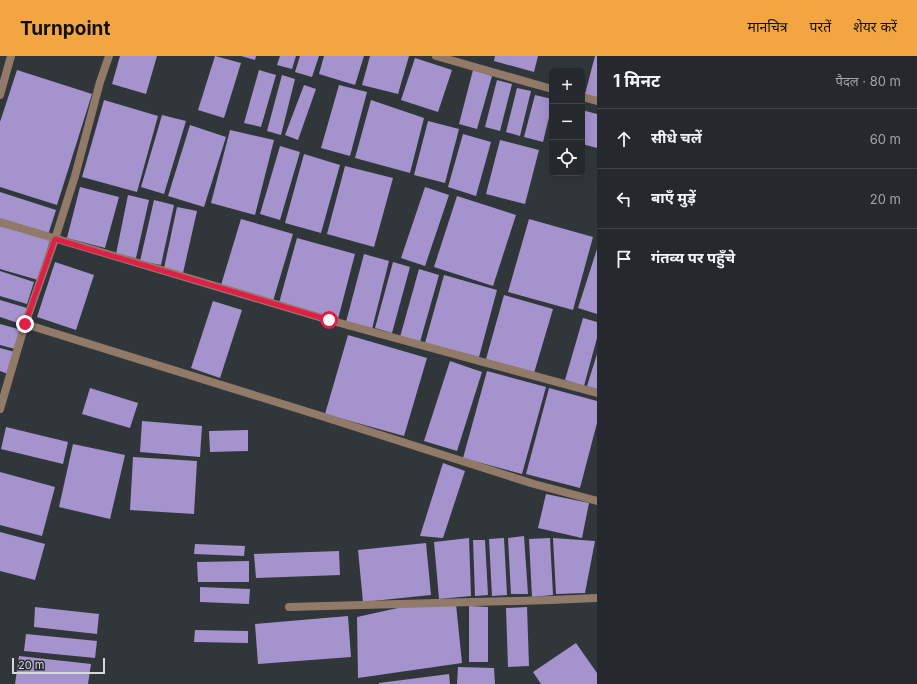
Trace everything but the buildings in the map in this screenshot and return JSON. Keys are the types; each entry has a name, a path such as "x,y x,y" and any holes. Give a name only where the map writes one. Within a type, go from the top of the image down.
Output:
{"street":[{"path":"0,95 11,56"},
{"path":"0,409 25,324 55,239 75,176 100,82 110,56"},
{"path":"436,56 549,88"},
{"path":"585,98 597,101"},
{"path":"0,222 329,320 597,393"},
{"path":"25,324 534,484 597,501"},
{"path":"289,607 597,598"}],"route":[{"path":"25,324 55,239 329,320"}]}
